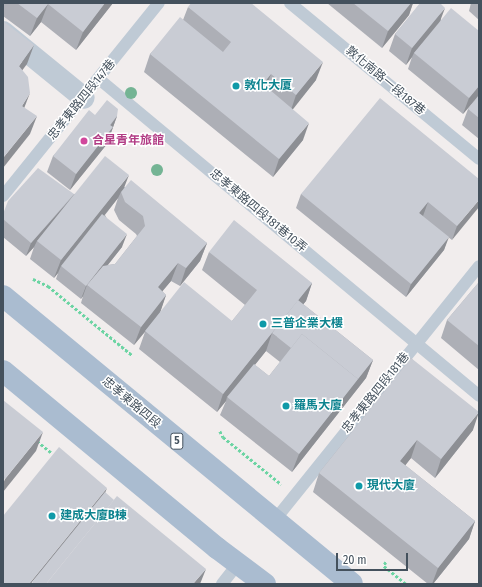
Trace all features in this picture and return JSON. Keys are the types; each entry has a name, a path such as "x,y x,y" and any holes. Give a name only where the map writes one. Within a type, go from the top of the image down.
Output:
{"main road":[{"name":"忠孝東路四段","path":"3,296 352,584"},
{"path":"3,371 217,548 239,562 265,584"}],"street":[{"path":"3,32 84,98"}],"lane":[{"name":"忠孝東路四段147巷","path":"3,196 84,98 159,3"},
{"name":"敦化南路一段187巷","path":"290,3 479,159"},
{"name":"忠孝東路四段181巷10弄","path":"99,79 479,396"},
{"name":"忠孝東路四段181巷","path":"274,521 479,266"},
{"path":"222,584 239,562"}],"path":[{"path":"34,279 48,286 132,355"},
{"path":"220,431 223,437 287,489"},
{"path":"34,438 52,453"},
{"path":"386,562 384,566 406,584"}],"building":[{"path":"17,3 105,3 83,32 48,4 37,18"},
{"name":"敦化大厦","path":"191,3 251,3 323,62 296,95 271,74 263,84 309,123 279,159 150,54 180,17 223,52 231,42 188,7"},
{"path":"353,3 411,3 388,31"},
{"path":"420,3 440,3 445,8 412,48 395,34"},
{"path":"451,8 479,31 479,86 469,98 414,53"},
{"path":"3,21 34,45 19,66 28,77 30,93 22,106 37,116 3,158"},
{"path":"479,95 479,118 468,109"},
{"path":"380,98 479,179 479,200 457,226 428,202 419,213 449,237 411,284 301,194"},
{"path":"107,100 118,109 117,116 110,125 113,127 76,174 53,156 89,110 95,115"},
{"path":"105,156 129,175 61,260 37,241"},
{"path":"38,168 74,194 31,243 3,219 3,214 8,201"},
{"path":"131,180 207,243 186,268 178,263 158,287 166,295 141,327 87,285 103,266 115,264 145,226 143,216 125,202 121,192"},
{"path":"102,214 127,234 86,286 61,266"},
{"name":"三普企業大樓","path":"234,220 312,283 223,394 145,331 184,282 232,321 257,290 209,252"},
{"path":"479,282 479,346 447,320"},
{"path":"298,300 373,360 358,379 302,334 291,348 272,333"},
{"name":"羅馬大廈","path":"302,334 358,379 299,454 227,397 254,364 269,376"},
{"name":"現代大廈","path":"411,358 479,412 441,459 417,440 400,461 475,521 438,568 319,473"},
{"path":"3,400 43,432 5,479 3,478"},
{"name":"建成大廈B棟","path":"59,447 107,488 29,584 3,584 3,516"},
{"path":"105,492 114,500 46,584 34,584 32,582"},
{"path":"117,496 206,569 193,584 46,584"}],"place":[{"name":"敦化大厦","path":"236,86"},
{"name":"合星青年旅館","path":"84,141"},
{"name":"三普企業大樓","path":"263,324"},
{"name":"羅馬大廈","path":"286,406"},
{"name":"現代大廈","path":"359,486"},
{"name":"建成大廈B棟","path":"52,516"}]}
